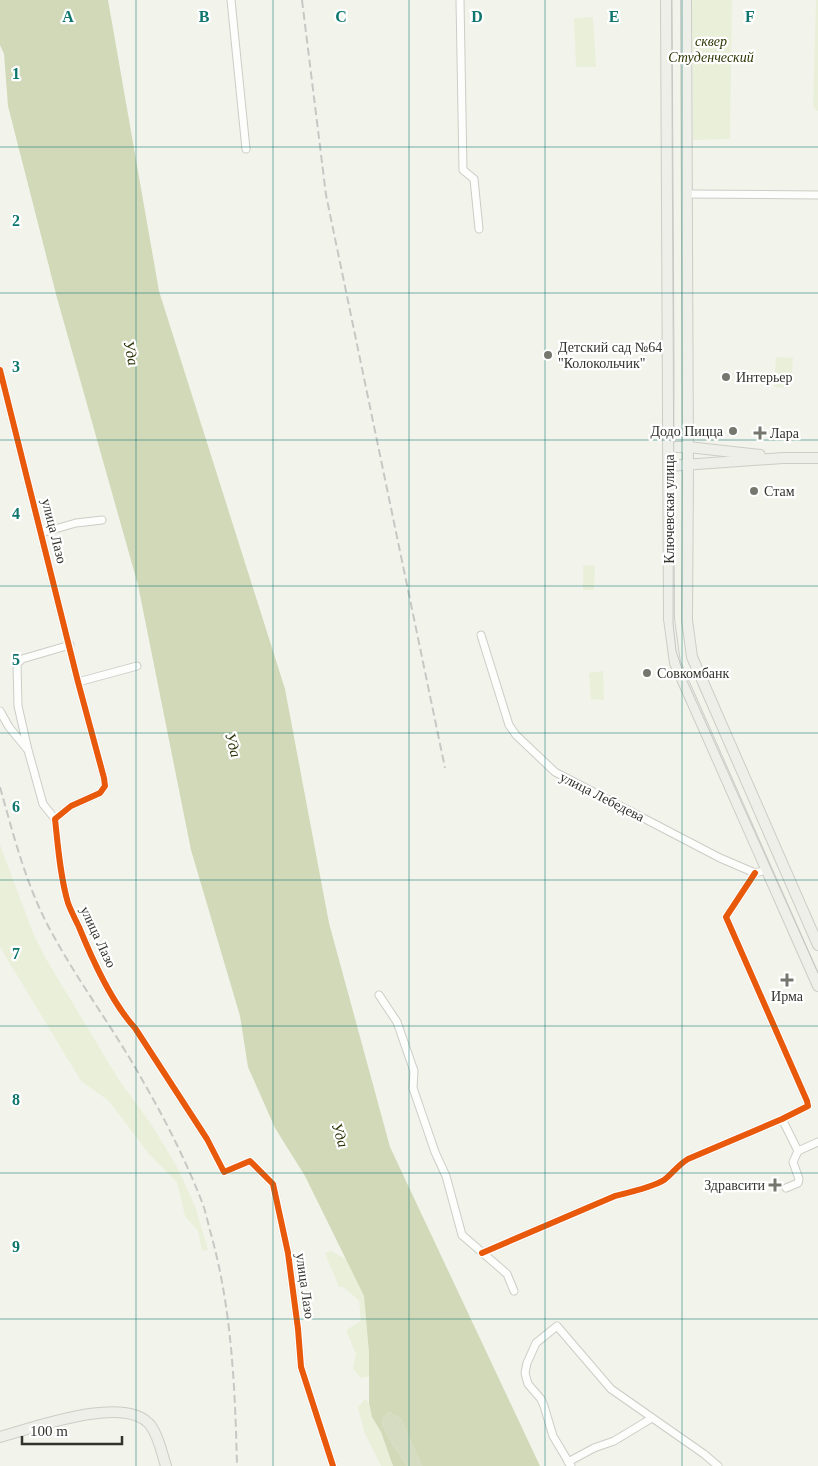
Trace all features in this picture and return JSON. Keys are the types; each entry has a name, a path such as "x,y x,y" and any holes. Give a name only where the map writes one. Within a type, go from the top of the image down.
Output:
{"main road":[{"name":"Ключевская улица","path":"666,0 669,627 674,663 818,986"},
{"name":"Ключевская улица","path":"686,0 687,620 692,658 818,945"},
{"path":"668,447 688,447 783,458"},
{"path":"669,466 783,458 818,458"},
{"path":"0,1437 91,1412 108,1411 128,1414 142,1417 152,1426 166,1466"}],"street":[{"path":"231,0 246,150"},
{"path":"460,0 463,170 474,180 479,229"},
{"path":"687,194 818,195"},
{"name":"улица Лазо","path":"0,370 104,778 105,786 100,793 71,806 55,819 60,862 68,903 88,949 119,1006 202,1131 224,1172 250,1161 273,1184 288,1253 301,1367 333,1466"},
{"path":"41,533 76,523 102,520"},
{"name":"улица Лебедева","path":"480,635 509,725 516,735 555,772 720,858 755,873"},
{"path":"55,819 43,804 28,750 18,706 17,664 22,659 70,645"},
{"path":"78,682 137,666"},
{"path":"0,711 9,727 28,750"},
{"path":"482,1253 615,1196 664,1180 688,1159 808,1106 726,917 755,873 766,870"},
{"path":"379,995 397,1022 414,1072 412,1088 435,1152 446,1176 462,1235 507,1274 514,1291"},
{"path":"782,1119 798,1151"},
{"path":"786,1188 798,1182 799,1179 793,1162 798,1151 818,1142"},
{"path":"652,1418 614,1441 594,1448 570,1464 553,1436 541,1399 528,1384 525,1374 527,1362 536,1343 557,1326 611,1389 704,1454 718,1466"}],"green space":[{"name":"сквер Студенческий","path":"692,0 732,0 730,139 693,140"},
{"path":"816,0 818,0 818,111 813,106"},
{"path":"593,17 596,67 576,67 574,18"},
{"path":"776,357 793,358 791,388 774,387"},
{"path":"595,565 594,590 583,590 583,566"},
{"path":"603,671 604,700 591,699 589,673"},
{"path":"0,845 33,933 46,959 119,1080 153,1127 177,1167 195,1206 208,1250 202,1251 198,1231 185,1216 177,1182 150,1155 109,1101 81,1081 0,947"},
{"path":"331,1251 346,1259 364,1296 370,1376 361,1378 353,1369 356,1354 346,1330 361,1321 359,1300 343,1287 339,1287 325,1253"},
{"path":"365,1399 369,1403 372,1417 381,1432 393,1466 381,1466 364,1431 358,1407"}],"shaded area":[{"path":"389,1412 401,1419 422,1466 407,1466 389,1439 382,1423 384,1417"}],"water":[{"name":"Уда","path":"0,0 108,0 159,291 285,689 329,923 390,1147 540,1466 422,1466 401,1419 389,1412 384,1417 382,1423 389,1439 407,1466 393,1466 381,1432 372,1417 369,1403 369,1353 364,1296 305,1176 275,1128 248,1067 240,1016 191,850 138,585 57,298 8,106 4,54 0,45"}],"tram line":[{"path":"672,0 673,623 676,651 683,672 818,973"}],"railway":[{"path":"302,0 326,195 445,768"},
{"path":"0,787 28,881 44,917 64,954 152,1097 182,1156 203,1206 218,1263 228,1320 235,1408 237,1466"}],"cycle path":[{"path":"0,370 104,778 105,786 100,793 71,806 55,819 61,872 68,903 96,966 118,1006 135,1028 207,1139 224,1172 250,1161 273,1184 288,1253 301,1367 333,1466"},
{"path":"482,1253 615,1196 659,1183 688,1159 808,1106 726,917 755,873"}],"place":[{"name":"Детский сад №64 \"Колокольчик\"","path":"548,355"},
{"name":"Интерьер","path":"726,377"},
{"name":"Додо Пицца","path":"733,431"},
{"name":"Лара","path":"760,433"},
{"name":"Стам","path":"754,491"},
{"name":"Совкомбанк","path":"647,673"},
{"name":"Ирма","path":"787,980"},
{"name":"Здравсити","path":"775,1185"}]}
